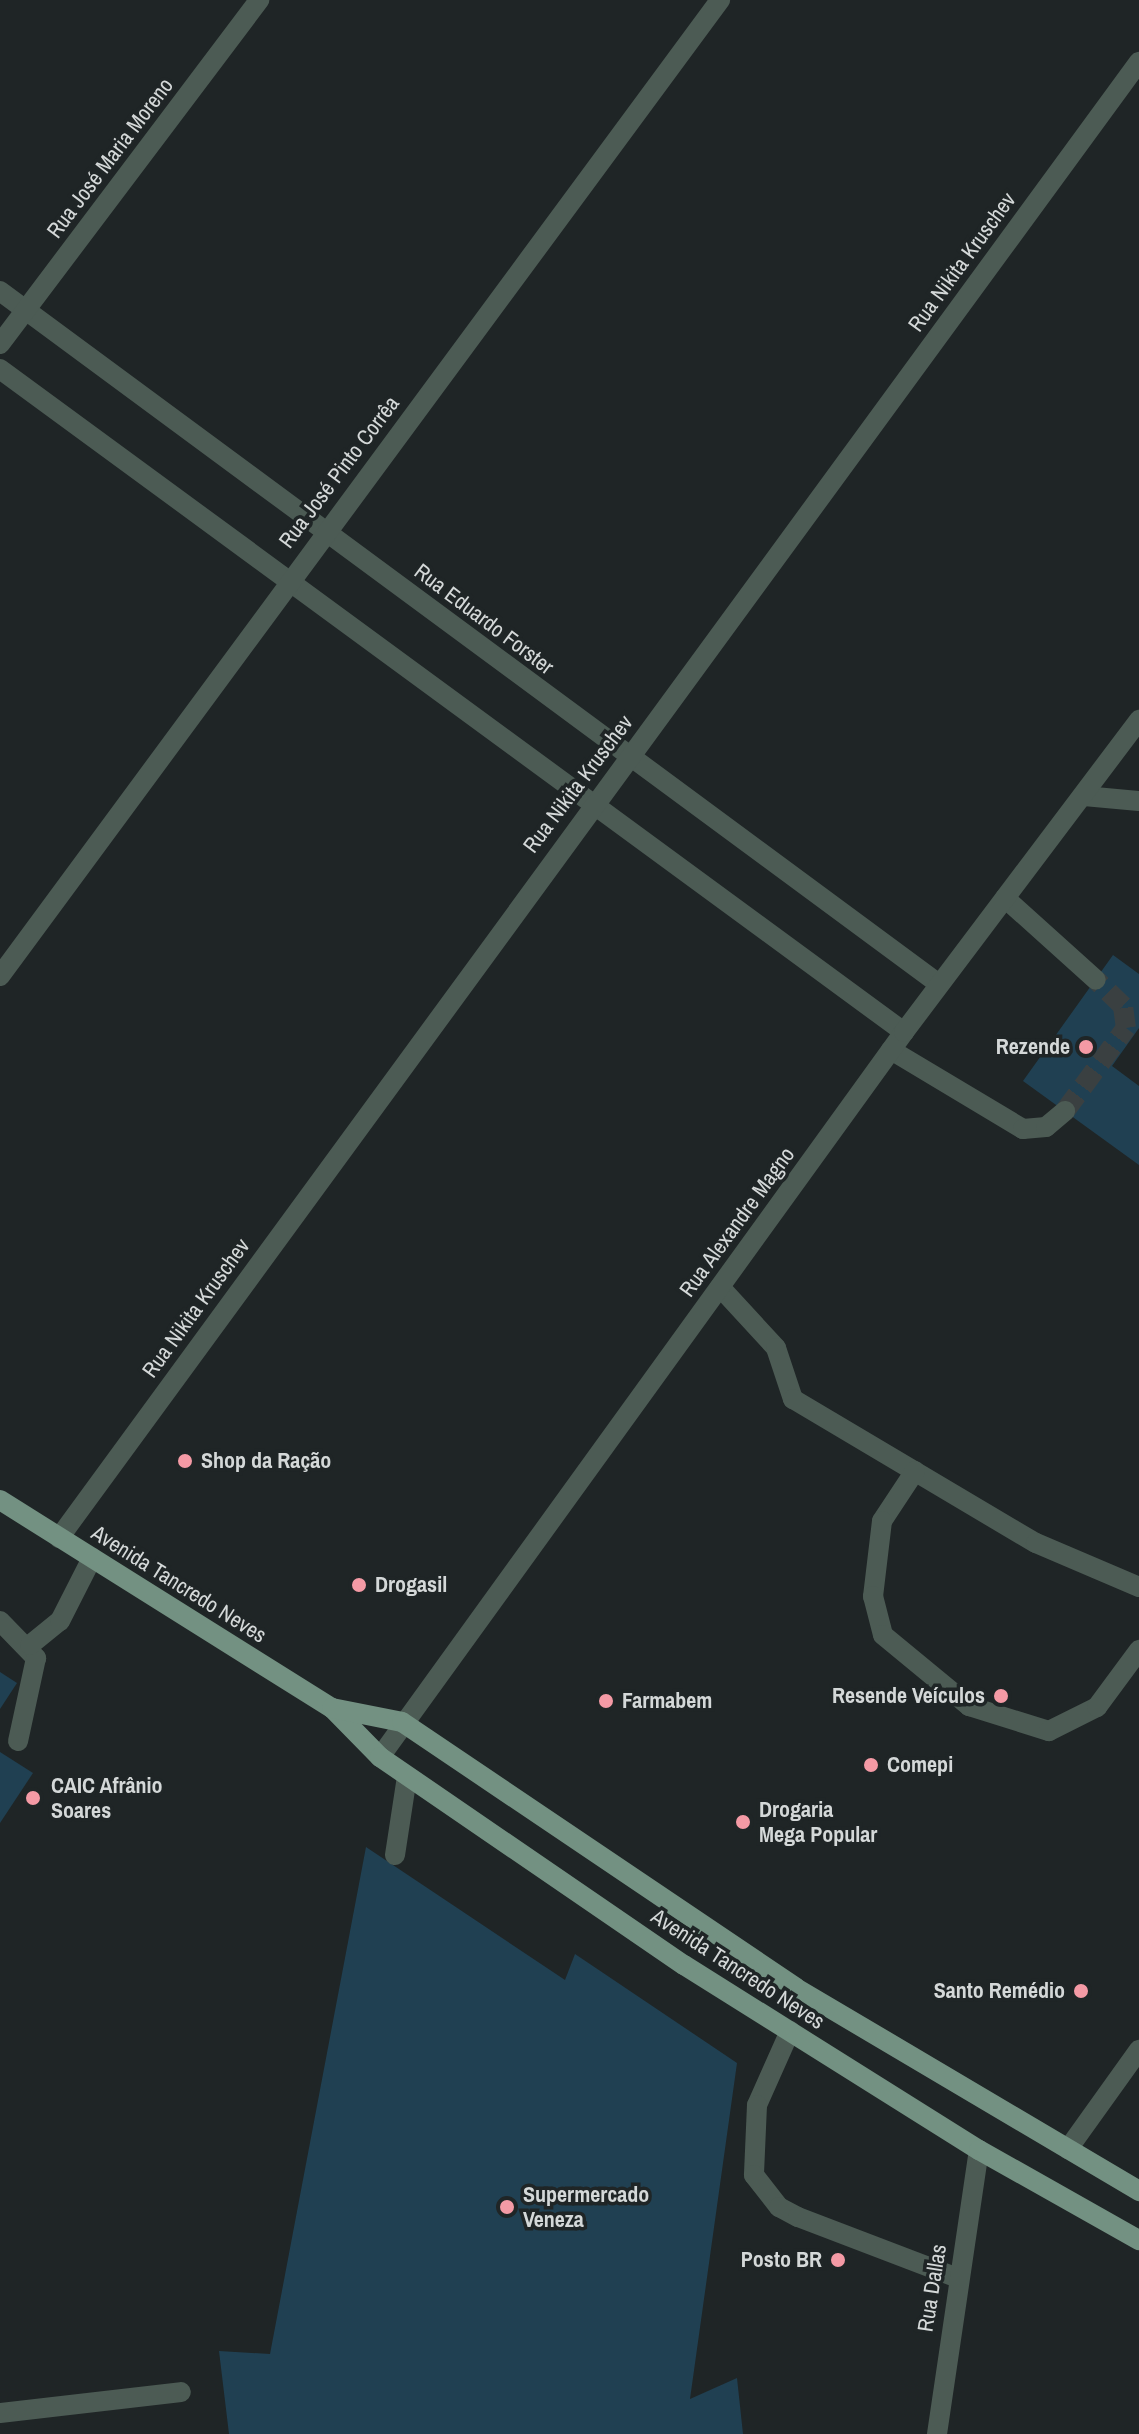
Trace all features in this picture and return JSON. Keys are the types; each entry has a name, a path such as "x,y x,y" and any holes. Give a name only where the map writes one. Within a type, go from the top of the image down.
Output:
{"main road":[{"name":"Avenida Tancredo Neves","path":"0,1500 332,1708 380,1757 407,1777 790,2031 979,2150 1139,2240"},
{"name":"Avenida Tancredo Neves","path":"332,1708 402,1722 796,1988 1139,2191"}],"street":[{"name":"Rua José Maria Moreno","path":"0,344 259,0"},
{"name":"Rua José Pinto Corrêa","path":"0,976 286,582 720,0"},
{"name":"Rua Nikita Kruschev","path":"59,1538 595,799 1139,62"},
{"name":"Rua Eduardo Forster","path":"0,291 939,984"},
{"path":"0,369 286,582 595,799 904,1032"},
{"name":"Rua Alexandre Magno","path":"380,1757 402,1722 939,984 1139,720"},
{"path":"1084,796 1139,801"},
{"path":"1005,898 1096,980"},
{"path":"891,1050 1023,1129 1046,1127 1065,1111"},
{"path":"720,1287 776,1348 793,1399 1036,1543 1139,1587"},
{"path":"915,1471 882,1521 873,1596 883,1635 969,1706 1049,1731 1097,1707 1139,1650"},
{"path":"30,1645 60,1621 92,1558"},
{"path":"0,1621 30,1645 34,1681 18,1741"},
{"path":"395,1855 407,1777"},
{"path":"790,2031 757,2105 754,2175 779,2207 798,2217 958,2278"},
{"path":"1068,2149 1139,2050"},
{"name":"Rua Dallas","path":"937,2434 979,2150"},
{"path":"0,2413 181,2392"}],"building":[{"name":"Rezende","path":"1113,955 1139,974 1139,1028 1112,1066 1139,1086 1139,1165 1023,1081"},
{"path":"0,1672 17,1683 0,1709"},
{"path":"0,1752 33,1773 0,1823"},
{"name":"Supermercado Veneza","path":"366,1847 565,1980 575,1954 737,2063 690,2399 737,2378 743,2434 229,2434 219,2351 270,2354"}],"tunnel":[{"path":"1065,1111 1126,1028 1123,1006 1096,980"}],"place":[{"name":"Rezende","path":"1086,1047"},
{"name":"Shop da Ração","path":"185,1461"},
{"name":"Drogasil","path":"359,1585"},
{"name":"Resende Veículos","path":"1001,1696"},
{"name":"Farmabem","path":"606,1701"},
{"name":"Comepi","path":"871,1765"},
{"name":"CAIC Afrânio Soares","path":"33,1798"},
{"name":"Drogaria Mega Popular","path":"743,1822"},
{"name":"Santo Remédio","path":"1081,1991"},
{"name":"Supermercado Veneza","path":"507,2207"},
{"name":"Posto BR","path":"838,2260"}]}
